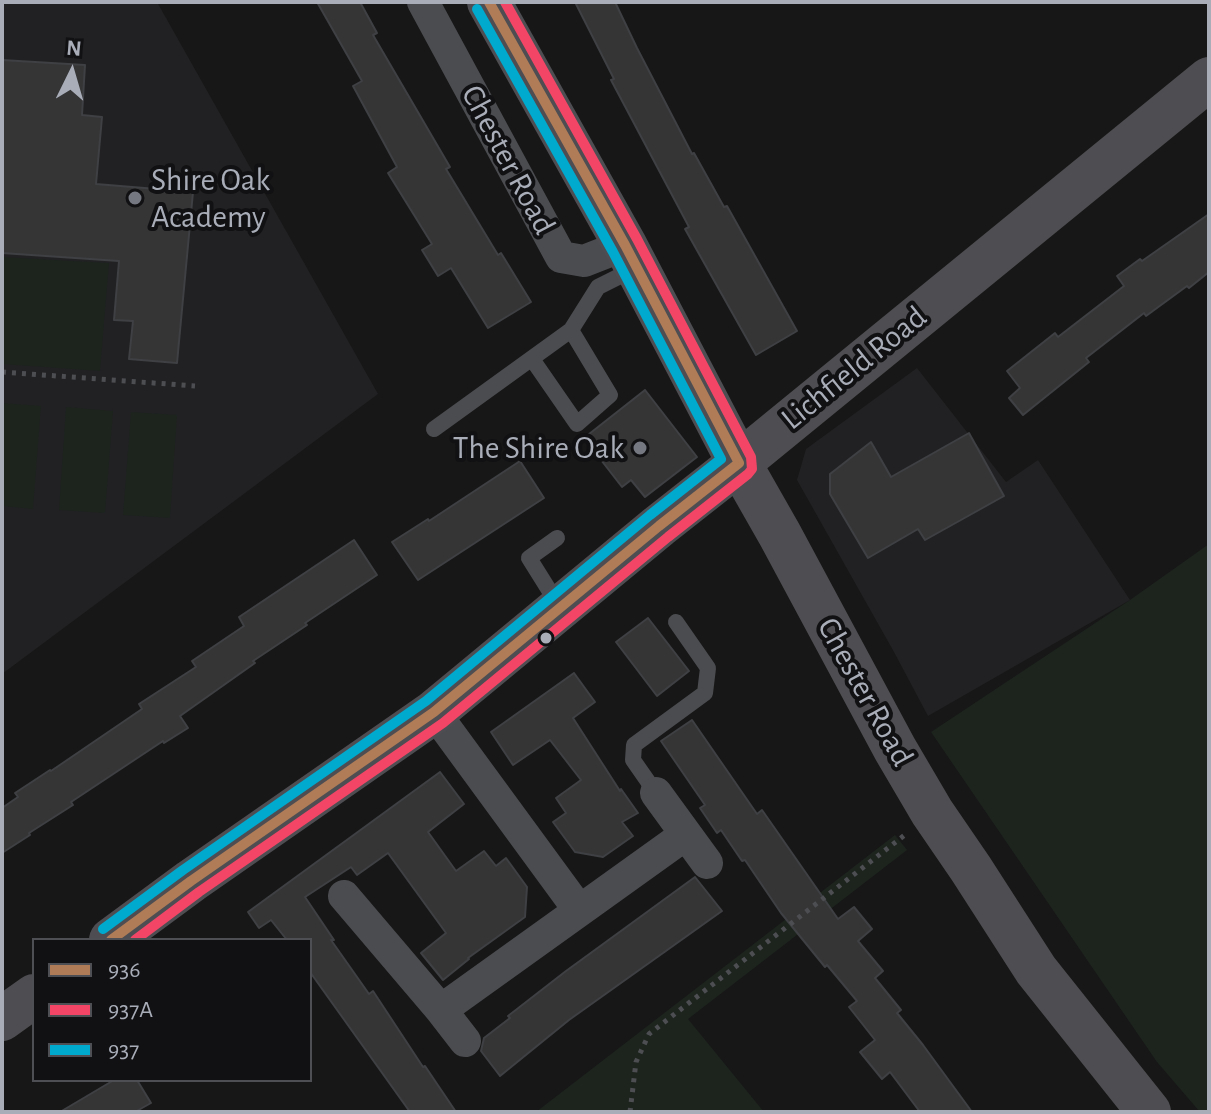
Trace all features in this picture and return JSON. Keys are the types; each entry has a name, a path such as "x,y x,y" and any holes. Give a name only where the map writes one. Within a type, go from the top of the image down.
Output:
{"highway":[{"name":"Chester Road","path":"489,2 632,256 739,463 932,812 1036,970 1149,1112"},
{"name":"Lichfield Road","path":"114,938 434,712 1209,79"},
{"path":"2,1019 32,997"}],"street":[{"name":"Chester Road","path":"423,2 561,257 584,261 632,256"},
{"path":"434,712 579,910"},
{"path":"656,793 707,863"},
{"path":"441,1010 685,835"},
{"path":"344,896 465,1041"}],"lane":[{"path":"434,429 571,330 598,287 632,256"},
{"path":"532,359 577,424 610,395 571,330"},
{"path":"557,538 529,558 560,608"},
{"path":"656,793 633,760 634,745 705,693 708,668 676,622"}],"path":[{"path":"2,372 195,386"},
{"path":"630,1112 636,1062 649,1034 932,812"}],"shaded area":[{"name":"Shire Oak Academy","path":"2,2 157,2 378,394 2,674"},
{"path":"2,257 109,263 100,371 2,364"},
{"path":"917,368 1006,482 1038,460 1130,600 928,716 797,480 806,449"},
{"path":"2,403 41,406 33,509 2,506"},
{"path":"66,407 113,411 105,513 59,510"},
{"path":"131,412 177,415 170,518 123,515"},
{"path":"1209,544 1209,1112 1200,1112 1157,1062 931,732"},
{"path":"895,835 907,850 688,1019 764,1112 536,1112"}],"building":[{"path":"317,2 360,2 377,33 373,35 450,167 446,169 498,255 501,253 531,302 488,328 451,268 438,276 422,250 432,244 388,173 397,167 353,86 362,81"},
{"path":"575,2 615,2 692,154 724,207 727,206 797,331 756,355 685,229 689,227 611,80 614,79"},
{"path":"2,60 85,65 82,115 102,117 96,184 193,192 177,363 129,359 133,321 114,320 119,261 2,253"},
{"path":"1209,214 1209,272 1146,316 1144,313 1086,358 1089,362 1023,415 1009,398 1020,388 1007,371 1055,333 1058,337 1124,286 1117,276"},
{"name":"The Shire Oak","path":"645,390 697,457 645,497 631,480 622,487 584,438"},
{"path":"969,433 1004,496 925,540 918,529 868,558 830,494 830,474 871,442 891,477"},
{"path":"520,461 544,498 418,580 392,542"},
{"path":"354,540 377,575 305,623 307,625 180,716 188,728 71,802 73,805 2,853 2,808 18,797 15,793 142,709 139,704 196,667 192,661 244,626 239,617"},
{"path":"648,618 689,671 657,696 616,642"},
{"path":"574,673 595,702 573,718 620,791 638,813 622,822 633,836 603,857 575,852 553,822 566,813 556,798 581,780 550,740 513,765 491,732"},
{"path":"692,720 757,814 762,810 838,919 854,907 872,929 858,941 883,971 875,978 901,1010 897,1013 972,1112 920,1112 890,1072 882,1079 860,1052 875,1040 849,1007 857,1001 781,913 721,830 717,833 700,808 705,805 661,741"},
{"path":"440,772 464,804 428,832 456,871 484,851 496,866 506,858 527,887 525,917 443,980 421,953 446,933 388,853 357,875 351,867 305,897 334,940 331,940 369,994 373,991 456,1112 410,1112 312,975 312,938 285,938 271,920 259,928 248,912"},
{"path":"695,877 722,911 569,1020 500,1076 481,1051 484,1038 566,971"},
{"path":"111,1082 138,1082 151,1103 135,1112 60,1112"}],"transit line":[{"name":"936","path":"114,938 434,712 739,463 625,245 489,2"},
{"name":"937A","path":"138,938 443,723 752,469 751,457 637,239 505,2"},
{"name":"937","path":"103,929 426,701 721,459 613,252 477,9"}],"place":[{"name":"Shire Oak Academy","path":"135,198"},
{"name":"The Shire Oak","path":"640,448"}]}
